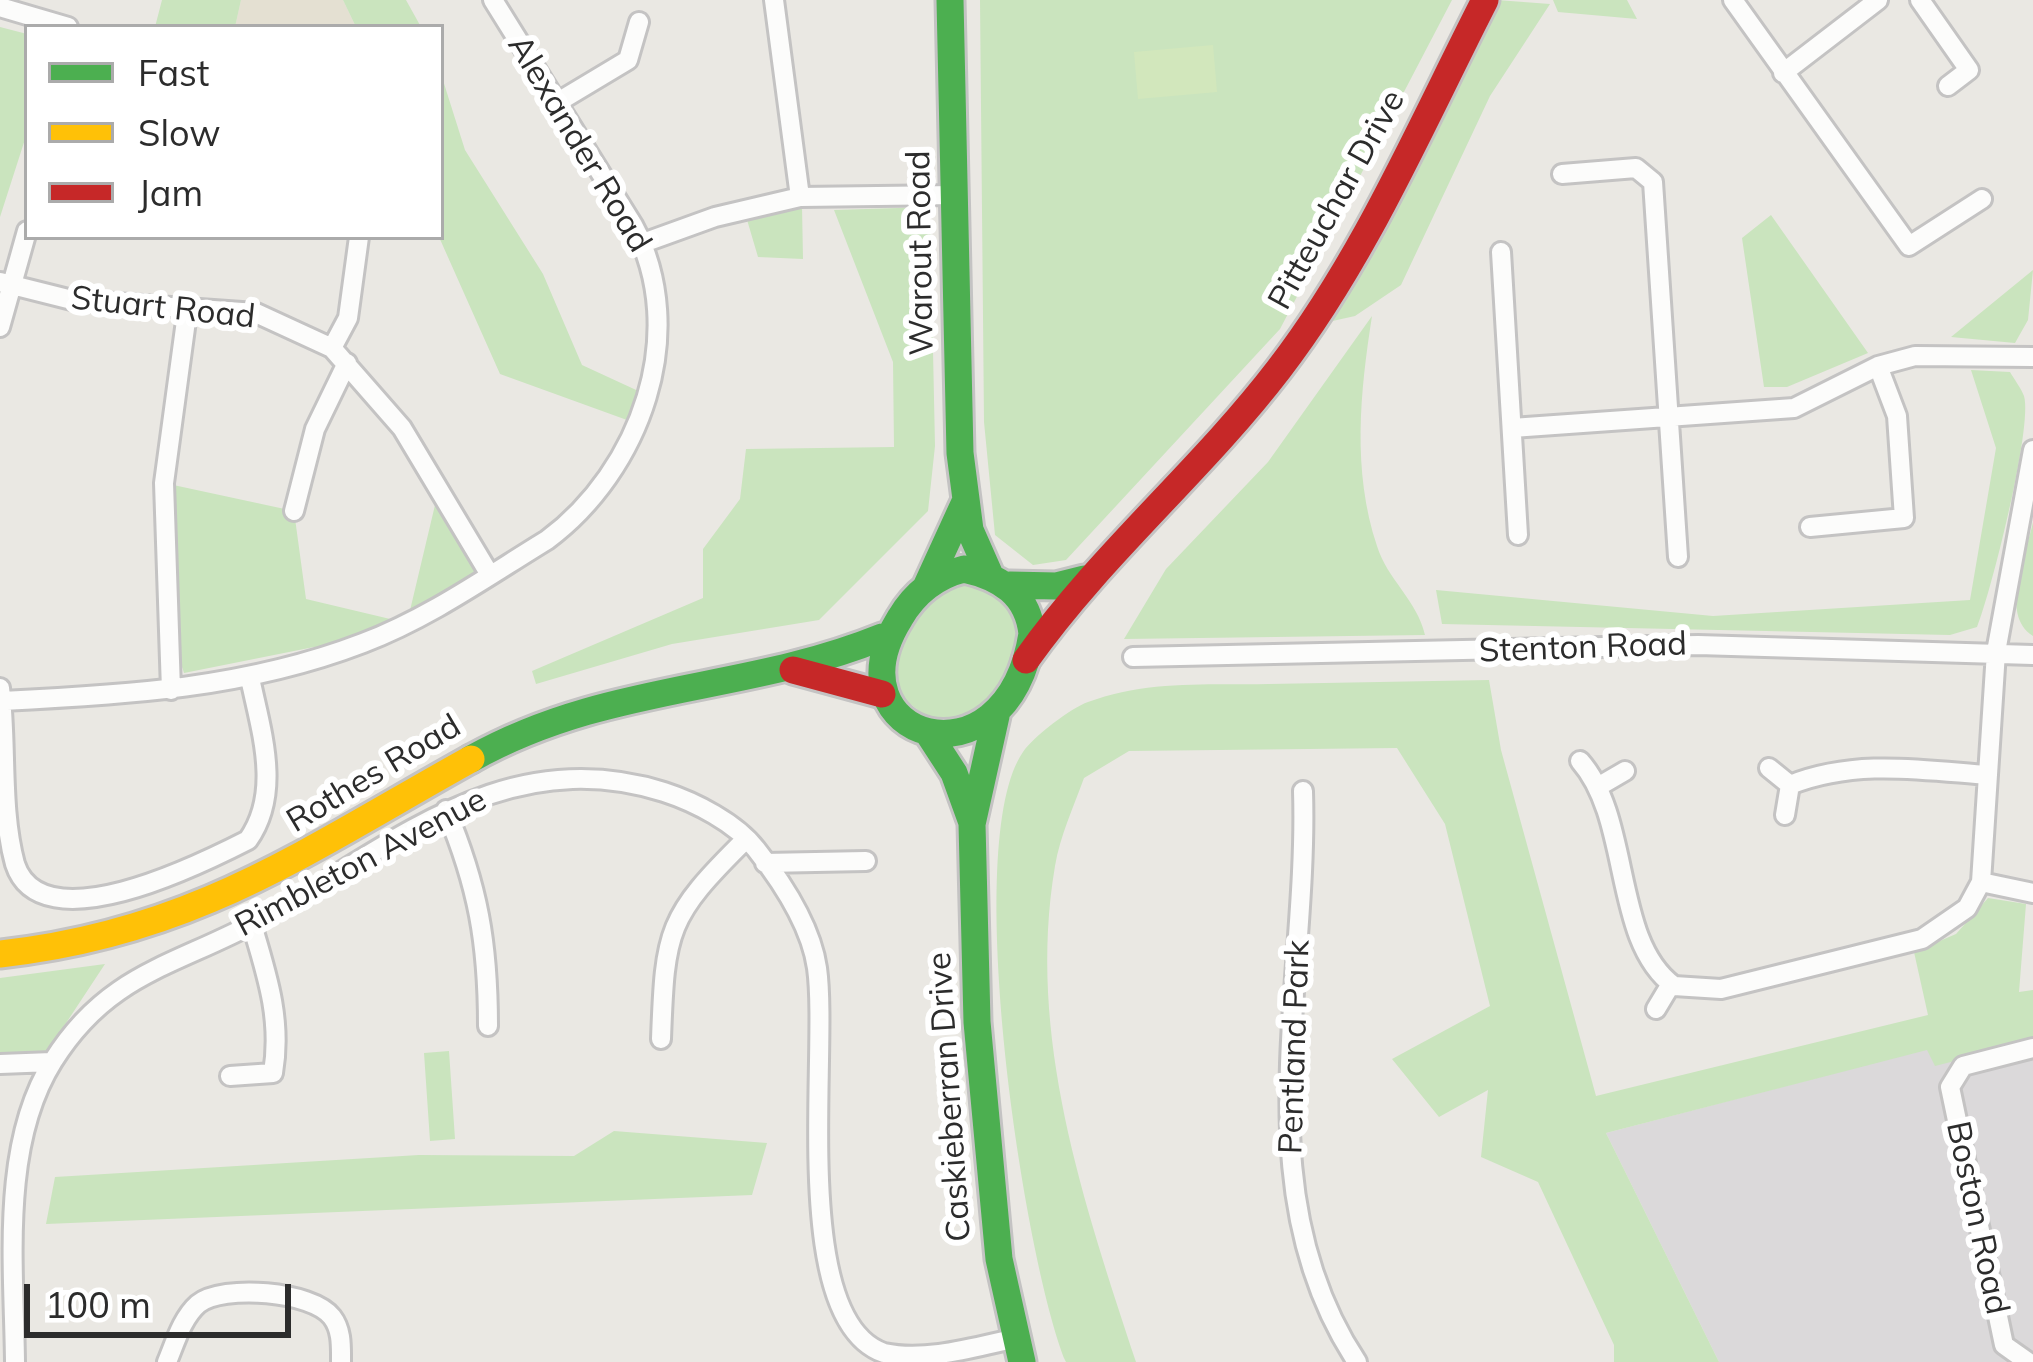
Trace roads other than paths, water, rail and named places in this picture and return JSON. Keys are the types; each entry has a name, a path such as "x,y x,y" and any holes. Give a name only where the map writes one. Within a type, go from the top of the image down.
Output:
{"street":[{"name":"Alexander Road","path":"1,695 171,690 250,678 364,643 490,575 572,522 624,457 644,407 656,330 656,296 643,243 493,0"},
{"path":"774,0 800,197"},
{"name":"Warout Road","path":"950,0 964,504"},
{"name":"Pitteuchar Drive","path":"1026,660 1084,579 1219,440 1304,336 1385,200 1485,0"},
{"path":"1732,0 1909,246 1982,200"},
{"path":"1783,73 1878,0"},
{"path":"1920,0 1969,70 1948,86"},
{"path":"0,7 58,24"},
{"path":"557,103 628,60 639,22"},
{"path":"1562,174 1636,168 1650,176 1678,556"},
{"path":"643,243 715,217 800,197 955,195"},
{"path":"0,328 6,284 24,239"},
{"path":"294,511 339,356 359,240"},
{"path":"1501,252 1518,535"},
{"name":"Stuart Road","path":"6,284 72,300 256,313 339,356 402,428 490,575"},
{"path":"171,690 164,483 188,305"},
{"path":"1513,428 1794,407 1879,366 1943,352 2033,357"},
{"path":"1810,527 1904,518 1897,416 1879,366"},
{"path":"1671,984 1721,989 1922,939 1967,908 1981,882 1996,652 2033,450"},
{"path":"789,669 882,694 928,733 970,735 996,716 1026,660 1030,620 977,556 964,504"},
{"path":"882,694 876,661 882,637 926,586 964,504"},
{"path":"926,586 951,571 1056,586 1084,579"},
{"path":"789,669 882,637"},
{"name":"Stenton Road","path":"1133,657 1698,645 2033,655"},
{"name":"Rothes Road","path":"0,954 100,940 178,917 275,874 439,773 571,712 660,686 789,669"},
{"path":"1,695 3,825 17,871 26,884 69,903 109,894 248,840 263,811 267,770 250,678"},
{"name":"Caskieberran Drive","path":"996,716 972,824 982,1103 999,1259 1020,1350"},
{"name":"Caskieberran Drive","path":"928,733 954,773 972,824"},
{"path":"1580,761 1601,785 1640,934 1671,984"},
{"path":"1769,768 1790,784"},
{"path":"1790,784 1858,768 1988,775"},
{"path":"1601,785 1625,771"},
{"name":"Rimbleton Avenue","path":"15,1362 21,1152 31,1106 52,1062 82,1022 122,984 252,925 446,810 509,785 590,778 675,795 746,839 800,917 817,967 824,1256 849,1328 860,1340 900,1357 1020,1350"},
{"path":"1785,814 1790,784"},
{"name":"Pentland Park","path":"1303,791 1290,1171 1302,1247 1357,1362"},
{"path":"446,810 471,869 488,948 488,1026"},
{"path":"661,1039 664,948 693,892 746,839"},
{"path":"765,863 866,861"},
{"path":"1981,882 2033,893"},
{"path":"230,1076 273,1073 278,1047 274,995 252,925"},
{"path":"1656,1009 1671,984"},
{"name":"Boston Road","path":"2028,1362 2004,1345 1950,1087 1964,1066 2033,1048"},
{"path":"0,1064 52,1062"},
{"path":"0,1152 21,1152"},
{"path":"167,1362 197,1305 230,1293 275,1294 326,1310 341,1336 341,1362"}]}
